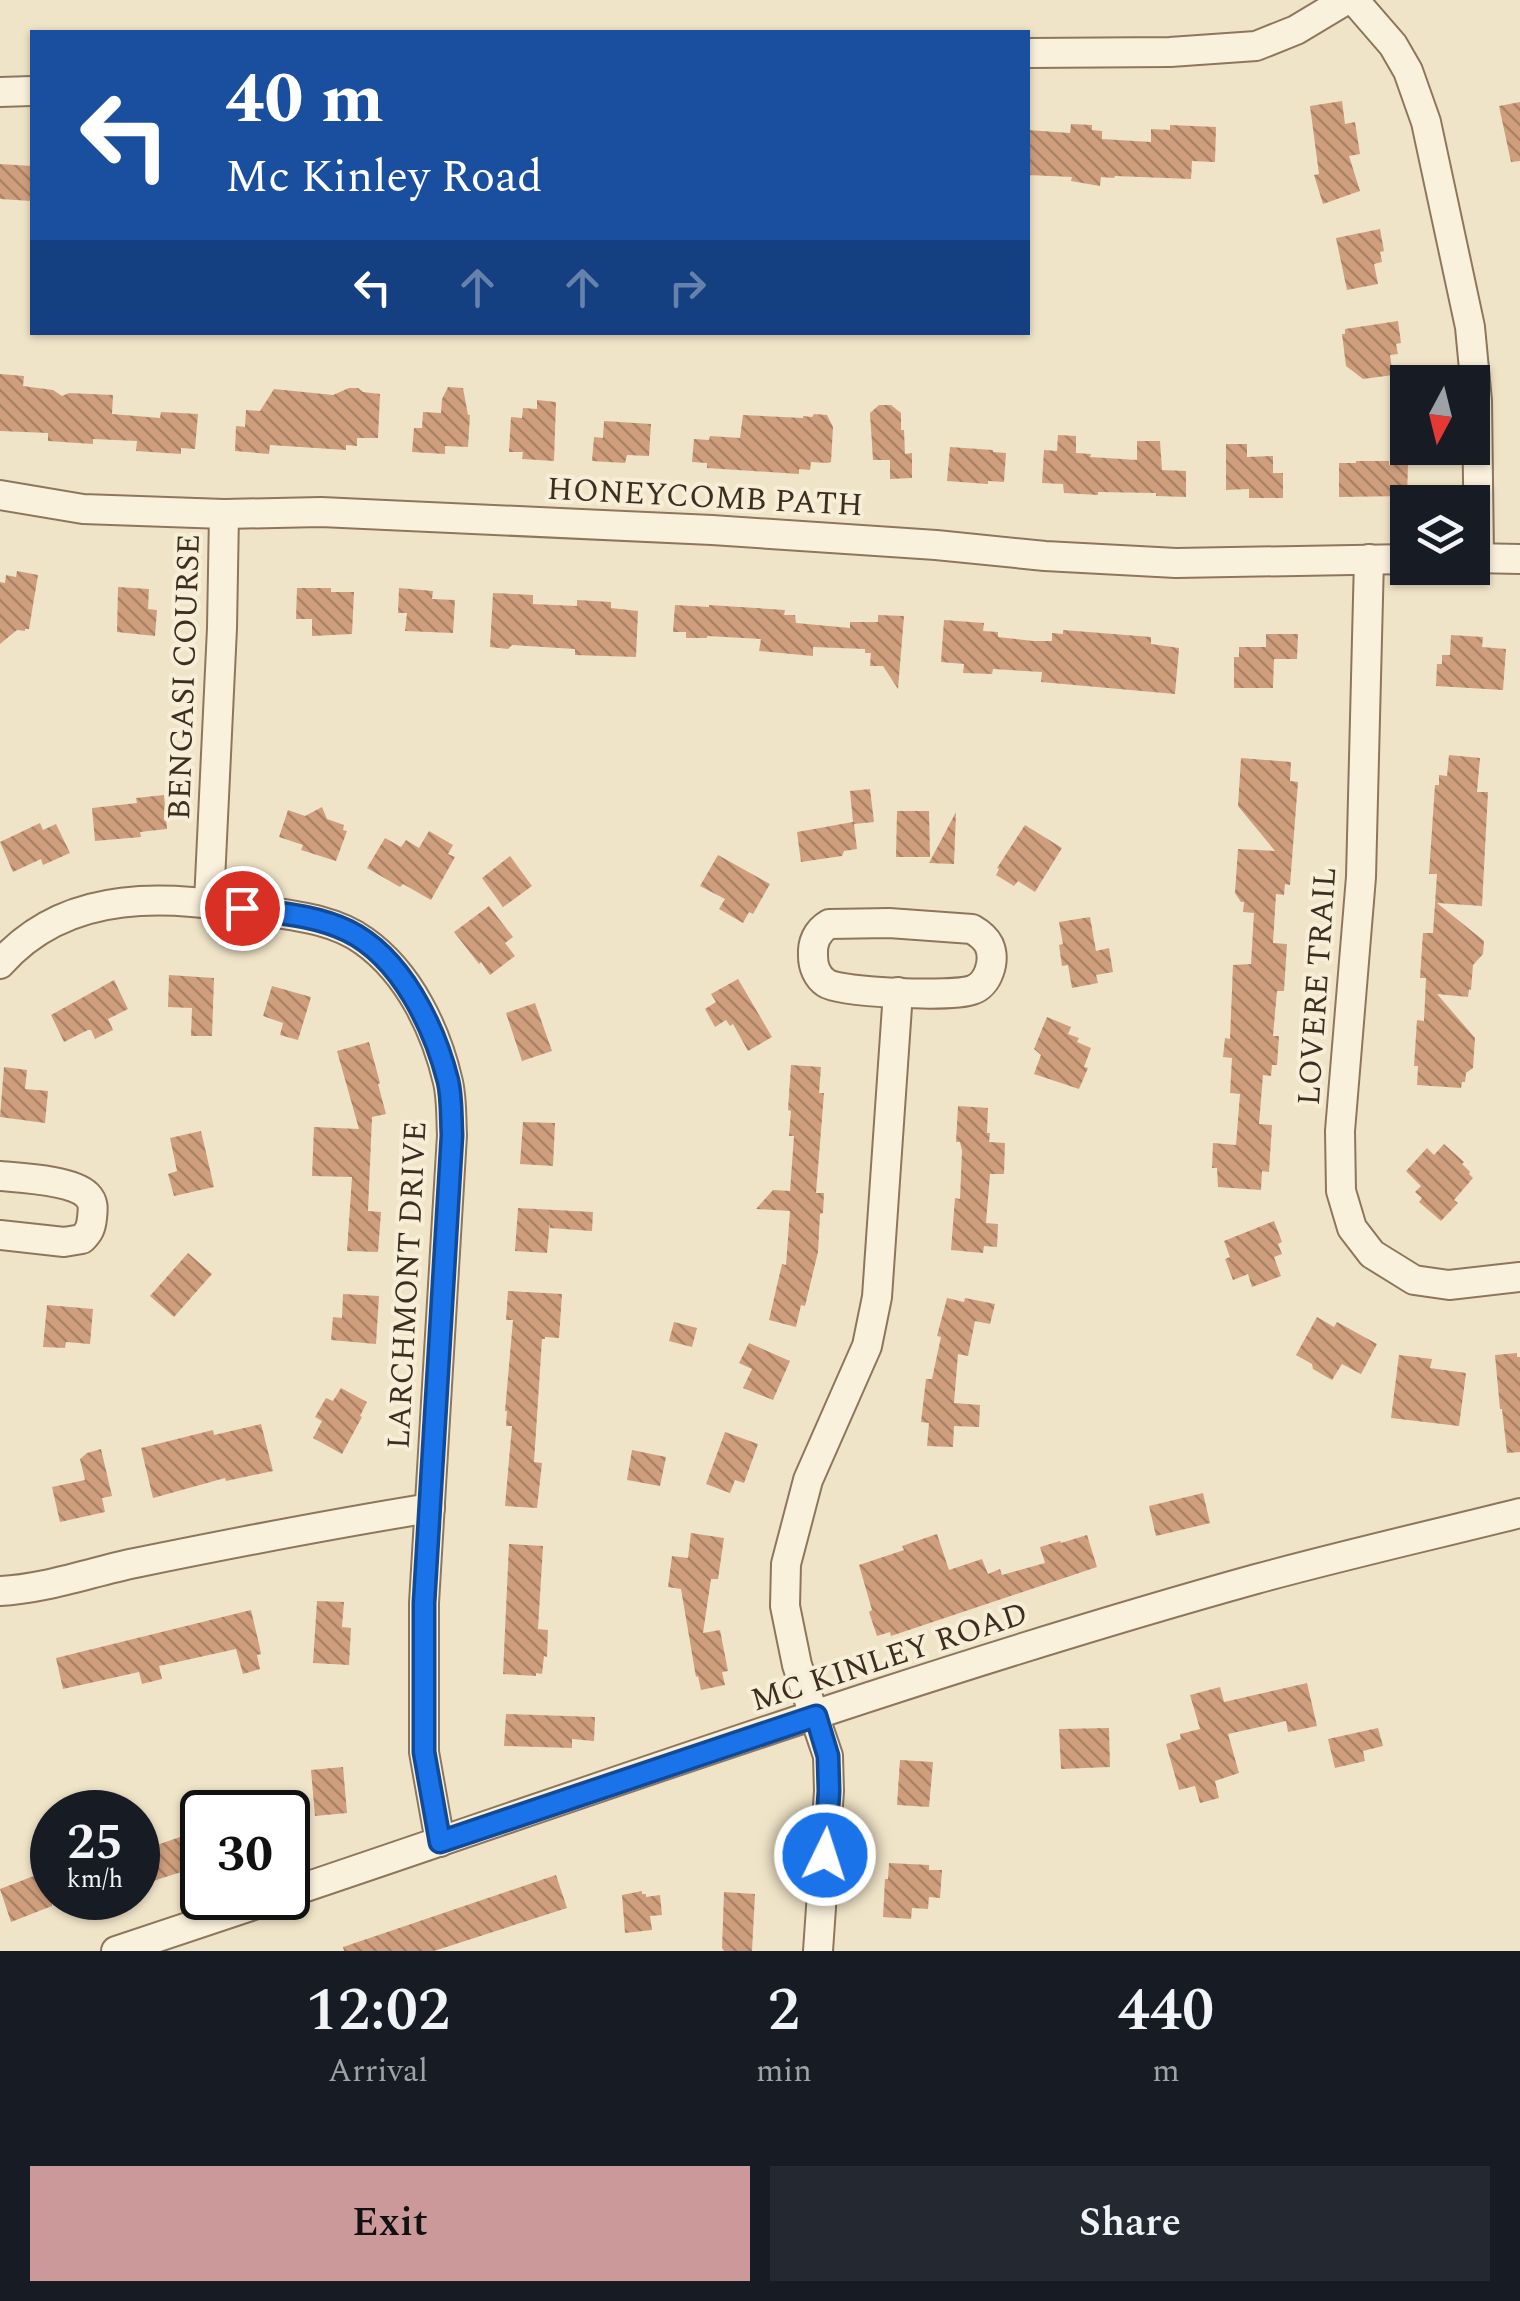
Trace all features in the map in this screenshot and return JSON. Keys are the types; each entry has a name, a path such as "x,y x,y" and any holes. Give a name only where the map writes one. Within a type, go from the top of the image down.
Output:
{"street":[{"path":"1030,52 1170,52 1256,46 1296,30 1346,0"},
{"path":"1354,0 1408,70 1426,122 1470,326 1477,401 1476,485"},
{"path":"0,92 30,91"},
{"name":"HONEYCOMB PATH","path":"0,496 83,508 224,514 321,512 712,530 1176,563 1390,559"},
{"name":"BENGASI COURSE","path":"208,902 224,514"},
{"path":"1490,558 1520,559"},
{"name":"LOVERE TRAIL","path":"1369,559 1361,877 1340,1131 1341,1191 1352,1228 1372,1254 1414,1280 1449,1286 1520,1277"},
{"name":"LARCHMONT DRIVE","path":"0,964 16,946 52,922 92,907 134,900 208,902 309,918 346,930 386,960 434,1034 449,1086 452,1135 424,1603 424,1752 440,1842"},
{"path":"888,922 972,929 990,946 988,978 976,990 956,994 898,992 825,983 813,968 812,948 820,929 829,924 888,922"},
{"path":"818,1951 828,1756 797,1666 785,1606 786,1564 808,1480 868,1346 876,1297 898,992"},
{"path":"0,1176 69,1186 86,1194 94,1206 90,1230 82,1239 64,1242 0,1235"},
{"path":"0,1591 40,1586 95,1571 317,1526 430,1508"},
{"name":"MC KINLEY ROAD","path":"310,1886 1030,1646 1258,1579 1520,1513"},
{"path":"116,1951 209,1920"}],"building":[{"path":"1342,101 1345,124 1355,122 1360,154 1349,156 1360,191 1323,204 1314,175 1319,174 1310,106"},
{"path":"1520,102 1520,161 1511,162 1499,106"},
{"path":"1071,124 1092,125 1092,130 1102,131 1102,139 1151,142 1151,129 1170,130 1170,125 1216,127 1215,162 1192,161 1191,179 1101,177 1100,186 1071,181 1072,177 1030,175 1030,130 1070,133"},
{"path":"0,164 30,166 30,201 0,199"},
{"path":"1380,229 1384,251 1380,252 1382,262 1374,264 1378,284 1347,290 1336,238"},
{"path":"1398,321 1401,343 1396,344 1398,354 1390,355 1390,375 1363,379 1346,366 1342,334 1345,329"},
{"path":"0,374 24,376 23,386 53,390 62,396 113,395 112,414 160,418 161,412 198,414 195,449 181,448 181,454 136,451 137,441 48,441 48,433 0,431"},
{"path":"448,387 463,388 470,415 468,447 445,446 445,454 412,452 414,428 422,428 423,412 441,413"},
{"path":"349,388 380,394 378,438 357,438 357,446 346,445 346,450 270,445 269,454 235,451 236,426 245,427 246,410 260,411 274,389 333,395"},
{"path":"537,400 556,402 554,461 522,459 523,452 509,452 511,417 522,418 523,408 537,409"},
{"path":"879,405 891,405 901,413 905,454 912,453 912,478 890,479 890,460 873,460 870,413"},
{"path":"743,415 803,418 827,415 833,427 831,462 811,462 810,470 799,469 799,474 707,468 707,463 692,462 694,439 740,438"},
{"path":"604,421 651,424 649,456 627,455 625,463 592,461 594,437 603,438"},
{"path":"1058,435 1076,436 1076,453 1137,460 1137,441 1160,441 1162,470 1186,471 1186,497 1156,493 1064,493 1063,484 1042,483 1044,450 1057,451"},
{"path":"1226,444 1247,444 1247,457 1273,456 1273,473 1283,473 1283,498 1249,498 1249,489 1226,490"},
{"path":"950,447 1006,453 1004,482 947,481"},
{"path":"1389,461 1389,465 1408,465 1407,485 1390,485 1390,496 1339,497 1339,463"},
{"path":"17,571 38,575 29,629 17,630 0,644 0,582 5,583 6,575 16,577"},
{"path":"118,587 149,589 148,609 157,610 155,636 117,632"},
{"path":"297,588 354,592 352,634 312,636 312,619 296,619"},
{"path":"399,588 433,591 432,599 455,600 453,633 405,631 407,613 398,613"},
{"path":"493,593 533,595 533,604 577,606 577,600 611,602 611,608 638,611 636,657 575,655 575,649 490,647"},
{"path":"675,605 785,610 784,615 795,615 796,623 850,628 850,622 878,622 878,615 904,616 898,689 883,666 870,666 871,653 865,653 865,649 813,647 813,656 759,651 761,639 686,638 686,632 673,632"},
{"path":"944,620 984,623 983,631 998,632 998,637 1033,641 1052,641 1052,633 1063,634 1063,630 1151,637 1151,644 1179,648 1175,694 1041,682 1042,672 993,669 992,674 963,673 964,664 941,662"},
{"path":"1266,634 1298,634 1297,659 1274,659 1273,688 1234,688 1234,657 1239,657 1239,647 1266,647"},
{"path":"1451,635 1483,637 1482,647 1506,649 1503,690 1436,686 1437,664 1442,664 1442,655 1450,655"},
{"path":"1449,755 1480,758 1477,792 1488,792 1482,906 1437,903 1484,941 1483,954 1473,965 1468,997 1437,994 1475,1038 1473,1068 1466,1073 1461,1088 1417,1085 1418,1066 1414,1066 1417,1020 1424,1021 1426,978 1420,978 1423,933 1433,933 1437,874 1429,874 1435,785 1439,785 1439,775 1447,776"},
{"path":"1241,758 1291,762 1290,781 1298,782 1290,885 1285,884 1284,895 1276,894 1273,943 1287,944 1284,991 1277,991 1273,1036 1279,1036 1277,1065 1272,1065 1271,1076 1263,1075 1259,1124 1272,1125 1269,1172 1262,1171 1261,1190 1218,1187 1217,1168 1212,1168 1213,1143 1236,1145 1240,1094 1230,1093 1232,1058 1223,1057 1225,1038 1230,1039 1233,965 1251,964 1254,913 1243,912 1244,902 1235,893 1238,849 1275,851 1238,806"},
{"path":"870,789 874,822 854,824 857,849 844,851 842,856 801,862 797,832 853,822 850,791"},
{"path":"164,795 167,829 140,832 141,837 95,841 92,808 137,803 136,798"},
{"path":"322,807 327,819 344,825 343,830 347,831 336,861 301,850 303,845 279,837 288,810 305,816"},
{"path":"897,811 929,811 930,857 896,857"},
{"path":"956,812 954,864 929,863"},
{"path":"40,823 43,830 56,824 70,853 43,865 41,859 13,872 0,842"},
{"path":"1025,825 1062,848 1035,892 1018,881 1014,886 996,875"},
{"path":"429,831 453,845 448,854 455,857 431,900 367,868 385,838 401,847 406,840 419,848"},
{"path":"718,855 770,884 753,914 749,912 743,923 719,909 725,899 700,886"},
{"path":"510,856 532,886 503,907 482,878"},
{"path":"489,906 513,937 505,943 515,956 490,975 454,932"},
{"path":"1090,917 1096,951 1109,948 1113,972 1096,975 1098,983 1072,988 1068,965 1062,966 1059,922"},
{"path":"169,975 214,978 212,1036 191,1036 192,1008 168,1007"},
{"path":"738,979 772,1037 748,1051 733,1024 730,1026 726,1020 715,1027 705,1009 716,1002 711,994"},
{"path":"114,980 128,1009 108,1019 113,1030 95,1039 88,1030 64,1042 51,1015"},
{"path":"272,986 311,997 298,1040 280,1035 283,1023 263,1016"},
{"path":"535,1003 552,1051 522,1061 506,1013"},
{"path":"1047,1017 1071,1027 1068,1034 1091,1048 1079,1089 1034,1074 1041,1055 1034,1049"},
{"path":"369,1042 386,1114 372,1117 368,1211 381,1212 378,1252 347,1251 352,1177 312,1176 314,1127 359,1129 337,1051"},
{"path":"791,1065 821,1067 819,1093 824,1093 816,1193 824,1193 823,1213 818,1252 796,1327 769,1320 782,1264 786,1265 790,1211 756,1209 773,1190 790,1191 794,1136 789,1136"},
{"path":"4,1067 27,1070 25,1089 48,1091 45,1123 0,1117"},
{"path":"958,1106 988,1108 989,1142 1005,1143 1004,1174 990,1174 986,1223 998,1224 997,1247 984,1246 983,1253 951,1250 955,1198 960,1199 962,1151 960,1142 956,1142"},
{"path":"523,1122 555,1123 553,1166 520,1164"},
{"path":"201,1131 214,1187 174,1196 168,1174 177,1171 170,1138"},
{"path":"1444,1144 1464,1162 1473,1178 1441,1221 1419,1202 1422,1198 1415,1192 1421,1186 1406,1171 1427,1148 1434,1155"},
{"path":"518,1208 593,1212 592,1231 550,1228 550,1221 547,1253 515,1251"},
{"path":"1274,1221 1282,1242 1278,1244 1282,1254 1274,1257 1281,1276 1252,1287 1248,1274 1233,1280 1225,1259 1230,1257 1224,1241"},
{"path":"188,1253 212,1274 174,1317 150,1296"},
{"path":"508,1291 562,1294 559,1338 542,1339 534,1462 542,1463 537,1508 505,1506 512,1426 506,1426 505,1411 513,1320 506,1320"},
{"path":"343,1294 379,1296 376,1344 331,1340 333,1317 342,1318"},
{"path":"947,1298 995,1304 990,1324 975,1321 968,1356 958,1354 954,1403 980,1405 979,1427 954,1426 953,1447 927,1446 929,1423 921,1422 926,1379 932,1379"},
{"path":"47,1305 93,1309 90,1344 66,1342 65,1348 43,1347"},
{"path":"1317,1317 1334,1327 1337,1322 1377,1344 1361,1374 1342,1364 1332,1380 1296,1355"},
{"path":"674,1322 697,1328 692,1347 669,1341"},
{"path":"749,1343 790,1361 773,1400 743,1388 752,1369 739,1363"},
{"path":"1517,1353 1520,1452 1507,1453 1495,1355"},
{"path":"1399,1355 1432,1359 1430,1368 1466,1373 1459,1426 1391,1418"},
{"path":"341,1388 367,1402 342,1454 313,1438 322,1421 315,1417 326,1398 333,1401"},
{"path":"261,1424 273,1471 226,1481 225,1478 153,1498 141,1448 213,1430 214,1435"},
{"path":"725,1432 758,1444 744,1483 735,1480 730,1493 706,1484"},
{"path":"101,1449 112,1496 102,1498 105,1512 60,1522 52,1487 85,1480 80,1459"},
{"path":"632,1450 666,1457 660,1486 627,1480"},
{"path":"1203,1493 1210,1523 1156,1536 1149,1506"},
{"path":"691,1533 724,1538 718,1579 711,1579 703,1633 720,1630 728,1671 722,1672 725,1685 701,1690 681,1589 668,1587 672,1556 688,1558"},
{"path":"937,1534 949,1570 982,1559 988,1574 1000,1569 1002,1575 1045,1563 1040,1547 1087,1535 1097,1567 891,1636 890,1632 877,1636 859,1565"},
{"path":"509,1544 543,1546 538,1629 548,1630 547,1657 544,1656 542,1674 536,1676 503,1674"},
{"path":"317,1601 344,1602 342,1627 351,1628 349,1665 313,1663"},
{"path":"251,1610 261,1654 257,1655 260,1669 243,1674 236,1649 159,1666 162,1679 142,1684 139,1672 63,1689 56,1658"},
{"path":"1307,1683 1317,1726 1288,1732 1286,1721 1228,1734 1239,1773 1215,1781 1219,1798 1200,1803 1195,1786 1179,1790 1166,1744 1181,1739 1180,1734 1200,1729 1190,1695 1220,1687 1224,1702"},
{"path":"506,1714 595,1717 594,1741 572,1739 572,1748 504,1746"},
{"path":"1109,1728 1110,1767 1061,1769 1059,1729"},
{"path":"1378,1728 1383,1746 1363,1751 1365,1761 1335,1768 1328,1739"},
{"path":"900,1760 933,1762 929,1807 897,1805"},
{"path":"343,1767 347,1813 315,1816 311,1770"},
{"path":"180,1837 180,1872 160,1879 160,1844"},
{"path":"889,1863 929,1865 929,1870 942,1870 940,1898 929,1897 928,1909 912,1908 911,1919 883,1917"},
{"path":"556,1875 567,1908 434,1951 344,1951 343,1947"},
{"path":"30,1877 30,1915 11,1922 0,1889"},
{"path":"642,1891 646,1897 660,1895 662,1915 650,1916 652,1930 625,1933 622,1895"},
{"path":"724,1892 755,1894 752,1951 722,1948"}],"route":[{"path":"242,908 309,918 364,940 386,960 412,994 434,1034 449,1086 452,1135 424,1603 424,1752 440,1842 816,1716 828,1756 825,1855"}]}
